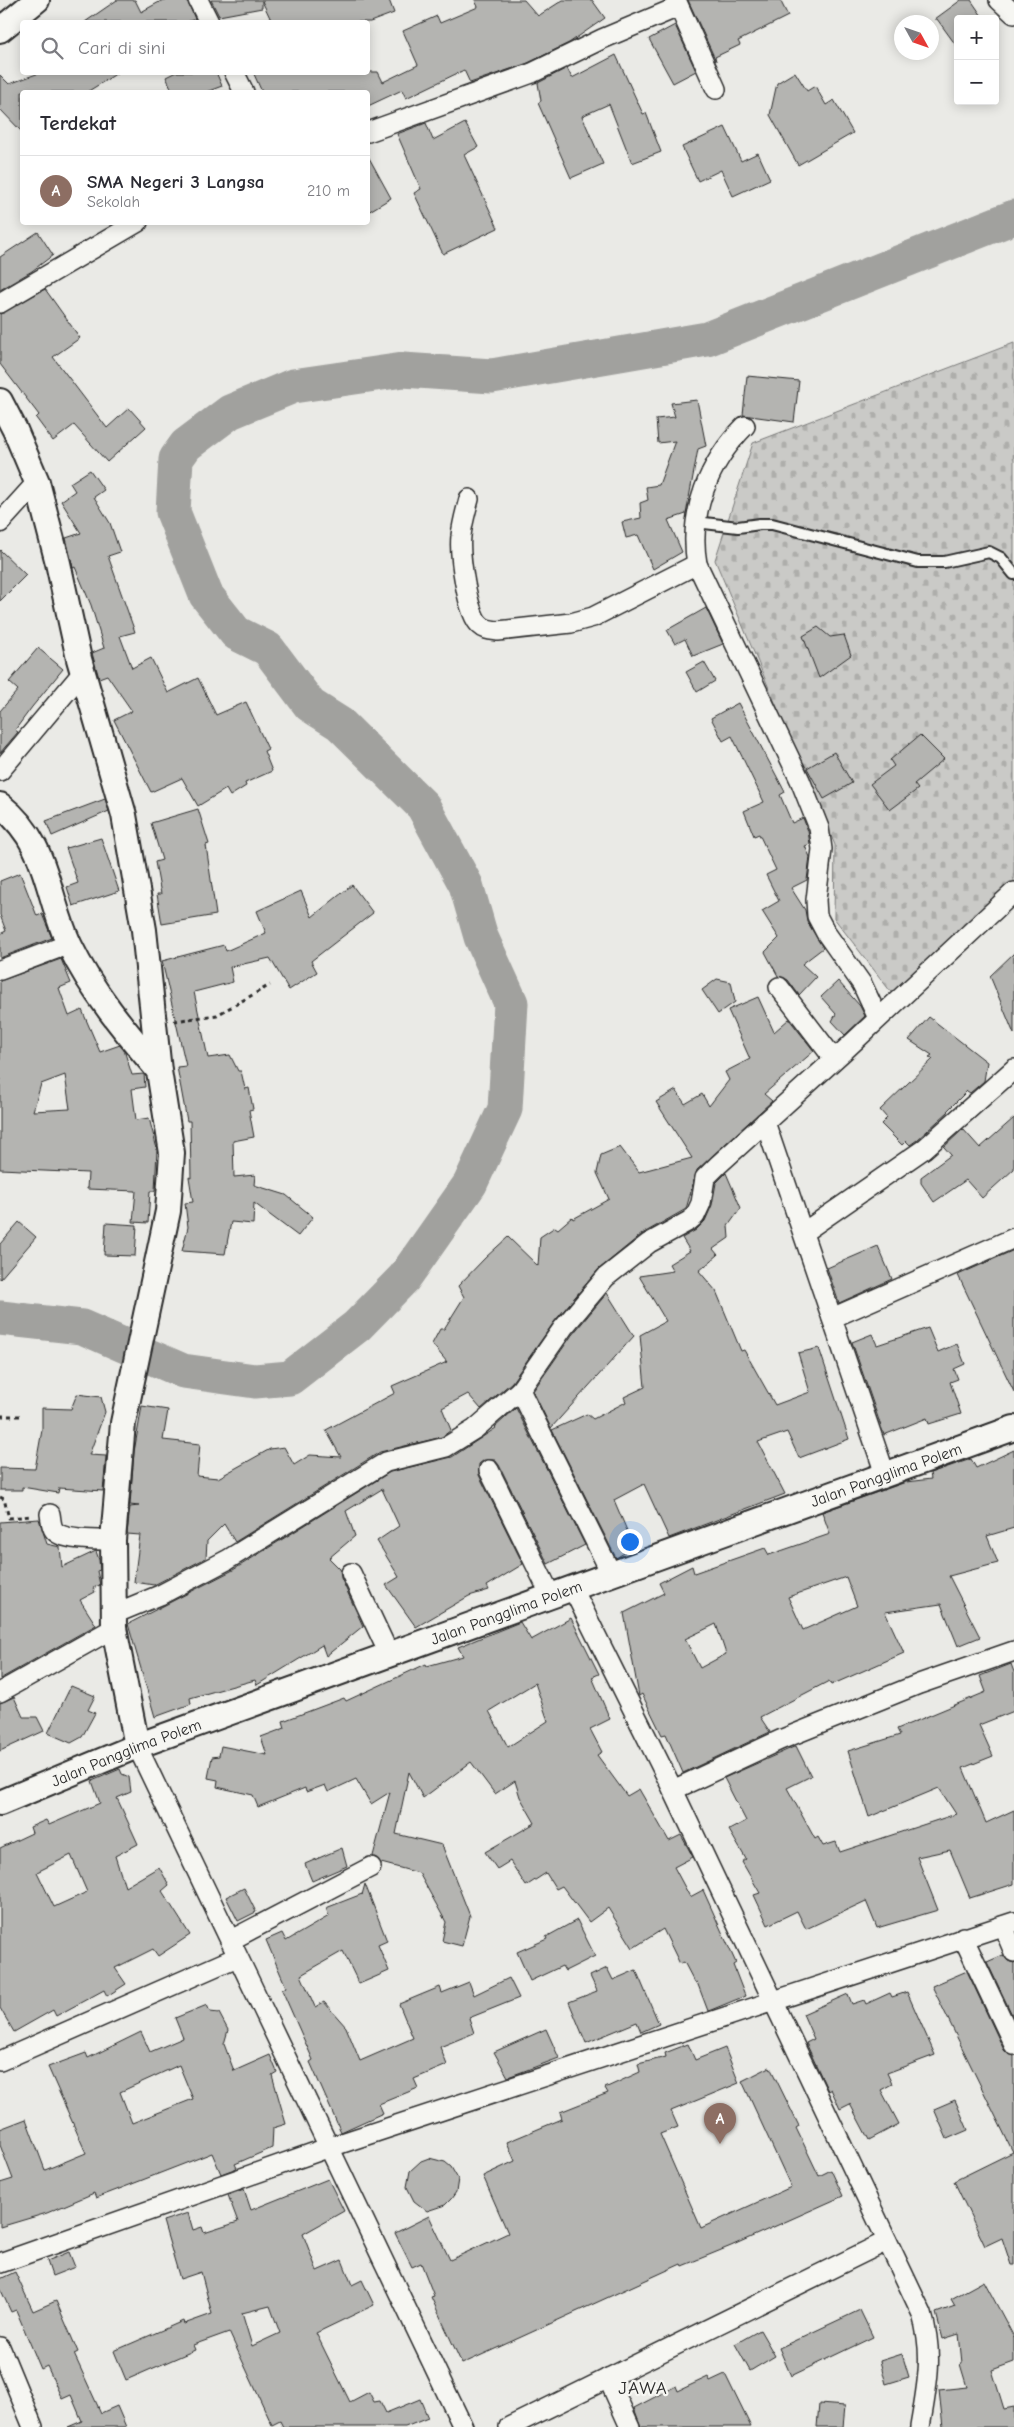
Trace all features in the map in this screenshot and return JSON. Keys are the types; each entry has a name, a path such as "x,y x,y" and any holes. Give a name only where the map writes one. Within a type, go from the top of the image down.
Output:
{"street":[{"path":"0,30 37,0"},
{"path":"198,0 208,20"},
{"path":"998,0 1014,14"},
{"path":"370,131 532,73 677,4 716,89"},
{"path":"236,75 243,90"},
{"path":"0,303 133,225"},
{"path":"0,400 37,482 83,672 124,815 144,930 159,1071 172,1154 168,1211 124,1423 113,1540 114,1621 137,1746 463,2427"},
{"path":"745,426 729,442 715,464 697,512 695,534 697,564 800,780 819,828 822,849 816,900 818,916 826,933 862,984 878,1018"},
{"path":"0,523 37,482"},
{"path":"469,499 461,538 461,558 471,610 476,620 486,629 498,631 571,623 593,618 697,564"},
{"path":"0,771 83,672"},
{"path":"0,805 26,829 35,846 69,944 80,966 105,1004 159,1071"},
{"path":"0,1692 114,1621 227,1560 386,1462 446,1447 460,1440 520,1390 563,1328 606,1277 649,1243 689,1221 699,1209 703,1185 709,1174 1014,892"},
{"path":"0,970 69,944"},
{"path":"779,987 834,1059"},
{"path":"804,1232 924,1149 1014,1069"},
{"path":"765,1122 885,1474"},
{"path":"832,1318 1014,1238"},
{"path":"520,1390 611,1573"},
{"name":"Jalan Pangglima Polem","path":"0,1803 137,1746 1014,1428"},
{"path":"489,1470 562,1592 673,1790 914,2294 927,2331 930,2370 920,2427"},
{"path":"50,1514 53,1530 59,1535 113,1540"},
{"path":"351,1573 389,1654"},
{"path":"673,1790 780,1740 919,1684 1014,1651"},
{"path":"0,2061 234,1948 371,1867"},
{"path":"0,2263 330,2147 1008,1924 1014,1952"},
{"path":"963,1938 1014,2045"},
{"path":"509,2427 887,2241"},
{"path":"0,2347 33,2427"},
{"path":"608,2378 630,2427"}],"lane":[{"path":"696,522 738,527 772,524 918,562 944,562 989,552 1001,558 1014,574"}],"path":[{"path":"154,1025 217,1015 270,985"},
{"path":"0,1416 24,1416"},
{"path":"0,1497 4,1499 8,1518 50,1514"}],"green space":[{"path":"1014,343 1014,884 894,996 834,918 835,845 715,560 753,443"}],"building":[{"path":"117,0 135,0 141,12 163,0 187,0 195,19 192,20 88,20"},
{"path":"211,0 389,0 394,13 370,22 370,20 271,20 262,1 262,8 219,16"},
{"path":"475,0 524,0 538,16 563,0 592,0 605,18 569,43 528,63 470,83 464,70 406,98 402,90 370,105 370,90 261,90 254,75 370,75 370,72 378,72 383,82 418,65 403,31 437,16 440,23 478,7"},
{"path":"688,0 780,0 788,16 738,41 740,45 715,57 716,61"},
{"path":"961,0 971,0 981,15 954,15 954,42 939,22 939,16"},
{"path":"675,25 696,71 673,83 649,39"},
{"path":"616,55 643,114 646,113 661,152 632,163 609,104 582,116 603,164 571,178 538,103 541,101 538,83 567,68 572,78"},
{"path":"795,72 807,91 815,86 826,105 834,100 853,133 798,165 770,115 777,83"},
{"path":"0,75 9,84 34,75 114,75 90,90 20,90 20,130 0,109"},
{"path":"170,75 217,75 222,86 211,90 172,90 166,77"},
{"path":"426,123 433,140 465,123 478,147 464,155 498,228 443,254 414,193 421,189 397,134"},
{"path":"725,127 741,161 758,153 770,179 733,196 721,170 698,181 682,147"},
{"path":"370,160 391,198 370,211"},
{"path":"38,232 53,255 32,271 0,290 0,257"},
{"path":"45,289 80,338 53,357 107,428 129,408 146,427 107,462 74,425 53,441 36,418 39,415 0,364 0,314"},
{"path":"747,376 799,381 794,422 743,415"},
{"path":"697,400 706,446 698,449 686,514 668,520 682,552 653,569 638,535 626,538 622,522 641,518 640,503 648,500 646,487 659,485 675,441 658,443 656,419 675,417 671,403"},
{"path":"90,470 104,490 94,497 110,523 120,552 108,556 135,632 120,636 132,668 151,658 168,693 198,678 216,715 246,702 268,749 264,751 272,771 245,783 246,786 230,796 226,789 198,806 182,778 151,792 114,720 132,711 107,675 99,678 92,653 104,648 91,605 75,567 73,568 66,538 81,533 61,501 75,491 70,483"},
{"path":"0,550 26,575 0,601"},
{"path":"706,608 723,644 693,656 685,639 675,644 667,630"},
{"path":"818,627 830,637 844,635 851,655 819,678 803,636"},
{"path":"38,648 63,669 32,707 15,730 18,732 0,753 0,711 18,690 9,682"},
{"path":"704,662 715,681 697,692 686,672"},
{"path":"738,703 785,792 780,795 792,823 803,818 808,831 810,844 805,846 810,857 807,880 791,888 805,910 807,921 823,948 802,964 816,977 799,995 788,980 778,976 765,952 779,938 762,911 779,901 766,875 776,870 759,834 754,836 744,811 764,802 732,736 723,741 711,718"},
{"path":"920,735 944,759 914,784 918,789 890,810 870,784 894,766 890,760"},
{"path":"834,752 852,783 824,799 807,768"},
{"path":"105,799 109,811 52,836 46,821"},
{"path":"198,809 209,844 206,845 216,915 162,924 157,894 161,894 155,862 162,860 151,823"},
{"path":"101,838 119,891 73,906 67,887 78,883 66,848"},
{"path":"20,873 37,916 42,914 52,938 0,958 0,934 6,931 0,915 0,881"},
{"path":"352,885 373,913 311,961 317,972 289,990 270,958 230,967 233,982 194,992 208,1058 230,1055 238,1071 241,1071 245,1089 249,1088 253,1109 249,1110 254,1137 233,1141 234,1177 255,1175 254,1185 286,1195 313,1217 298,1236 254,1203 253,1224 231,1222 225,1254 182,1251 188,1227 185,1203 193,1202 189,1177 191,1178 190,1121 187,1121 177,1067 186,1066 162,961 224,945 226,951 266,933 257,911 301,891 312,917"},
{"path":"1014,953 1014,1034 990,976"},
{"path":"61,959 71,983 59,988 69,1016 82,1010 100,1052 120,1045 124,1050 132,1075 144,1074 145,1087 132,1089 136,1120 149,1118 157,1149 155,1191 150,1191 148,1223 133,1222 136,1191 87,1189 88,1173 0,1169 0,981","holes":["65,1075 70,1109 33,1111 41,1084"]},
{"path":"717,979 731,982 735,1002 718,1014 702,990"},
{"path":"838,981 860,1006 865,1016 845,1035 832,1021 836,1014 821,997"},
{"path":"758,997 774,1032 789,1019 814,1051 764,1094 772,1101 697,1170 686,1209 642,1234 598,1270 554,1322 512,1382 481,1409 468,1394 442,1408 451,1430 442,1437 380,1452 235,1542 224,1524 207,1541 206,1558 154,1585 134,1582 140,1535 127,1534 130,1507 139,1506 130,1505 134,1452 142,1406 168,1410 163,1440 200,1444 197,1476 218,1478 270,1449 284,1447 294,1465 310,1455 341,1457 326,1430 395,1393 392,1386 447,1362 432,1344 440,1329 444,1329 464,1297 458,1286 485,1258 508,1237 538,1266 540,1237 555,1227 558,1229 572,1217 573,1219 609,1199 597,1173 601,1155 620,1147 639,1172 692,1158 656,1102 676,1090 685,1104 702,1094 709,1106 729,1080 725,1072 750,1059 728,1010"},
{"path":"929,1017 987,1062 984,1081 970,1093 967,1091 948,1112 917,1140 910,1145 906,1141 902,1145 881,1124 887,1118 880,1110 933,1059 929,1057 932,1055 909,1040"},
{"path":"1014,1118 1014,1169 982,1198 966,1180 934,1202 921,1183 921,1177 951,1155 944,1147 963,1129 980,1148"},
{"path":"726,1173 741,1208 728,1226 729,1238 713,1249 718,1255 699,1271 716,1291 741,1351 744,1350 775,1405 810,1392 798,1353 819,1348 849,1439 799,1458 787,1432 758,1442 785,1494 669,1538 644,1484 614,1500 634,1547 616,1558 552,1430 587,1414 593,1419 626,1402 624,1397 645,1387 640,1335 666,1321 639,1276 673,1271 669,1264 690,1251 682,1238 696,1230 705,1221 712,1205 716,1183"},
{"path":"19,1222 36,1237 0,1279 0,1244"},
{"path":"106,1223 137,1225 135,1256 104,1255"},
{"path":"878,1246 892,1279 839,1303 827,1268"},
{"path":"1014,1250 1014,1392 958,1275"},
{"path":"607,1293 634,1336 551,1428 533,1391 572,1335"},
{"path":"928,1328 938,1352 957,1344 965,1364 954,1369 958,1379 950,1382 961,1414 929,1424 927,1418 884,1435 852,1342 872,1334 877,1345"},
{"path":"77,1394 101,1397 105,1412 89,1455 106,1456 103,1491 59,1488 58,1493 22,1487 22,1490 0,1490 0,1468 35,1469 42,1430 42,1408 71,1409"},
{"path":"516,1408 585,1545 548,1564 499,1465 495,1460 484,1460 479,1464 479,1475 523,1564 487,1586 489,1590 469,1596 416,1627 386,1585 399,1577 377,1541 399,1526 382,1489 346,1511 355,1536 329,1558 340,1569 341,1578 363,1626 326,1656 322,1645 257,1685 255,1680 190,1698 191,1704 155,1717 128,1624 233,1570 390,1472 452,1457 496,1428"},
{"path":"1014,1450 1014,1528 987,1536 998,1563 949,1576 980,1637 958,1646 941,1604 885,1612 904,1653 831,1685 829,1681 760,1717 770,1732 683,1773 666,1734 662,1735 642,1694 639,1696 624,1613 664,1593 659,1583 692,1566 694,1573 765,1548 769,1555 830,1534 822,1512 906,1482 931,1479 930,1473 971,1459 976,1468","holes":["846,1577 857,1606 803,1630 788,1597","716,1624 726,1654 700,1668 685,1639"]},
{"path":"39,1519 47,1544 60,1547 62,1567 96,1551 99,1560 100,1570 97,1571 100,1585 93,1588 95,1592 80,1600 96,1625 0,1679 0,1522"},
{"path":"571,1618 599,1674 592,1677 610,1719 590,1729 602,1752 597,1755 627,1796 639,1789 669,1841 681,1835 693,1857 674,1867 690,1897 703,1890 736,1963 733,1965 745,1996 708,2011 697,1982 695,1983 684,1962 680,1964 663,1929 633,1948 608,1908 589,1922 562,1886 556,1889 546,1873 526,1886 510,1861 497,1869 485,1852 535,1823 520,1797 515,1781 495,1794 471,1762 423,1798 409,1772 396,1834 442,1845 470,1916 462,1946 442,1941 446,1922 419,1873 381,1863 373,1856 390,1792 371,1804 356,1779 328,1792 325,1785 306,1792 305,1788 258,1807 253,1795 217,1787 218,1780 208,1778 212,1757 219,1756 221,1746 267,1755 261,1737 285,1728 283,1721 344,1698 346,1701 426,1664 427,1666 463,1656 458,1647 520,1622 531,1640","holes":["535,1683 548,1721 508,1747 489,1711"]},
{"path":"1011,1664 1014,1672 1014,1711 979,1725 993,1756 963,1768 986,1823 1014,1810 1014,1884 970,1898 950,1850 917,1857 938,1910 877,1928 866,1901 806,1929 797,1911 768,1925 754,1895 760,1893 742,1862 746,1859 729,1830 746,1821 724,1778 796,1746 811,1776 787,1788 815,1839 818,1837 823,1846 836,1842 840,1852 956,1814 939,1788 869,1817 848,1751 900,1735 897,1729 986,1692 980,1676"},
{"path":"71,1686 95,1696 88,1710 95,1713 82,1737 71,1743 48,1733"},
{"path":"14,1697 23,1717 37,1717 44,1731 0,1751 0,1703"},
{"path":"120,1769 122,1774 129,1777 131,1792 117,1798 138,1844 115,1856 125,1887 159,1867 169,1885 162,1891 190,1935 158,1956 153,1949 115,1968 126,1984 107,1996 104,1990 56,2016 53,2010 14,2032 0,2008 0,1848 32,1833 30,1827 46,1820 49,1825 100,1803 92,1781","holes":["71,1855 87,1892 54,1907 37,1872"]},
{"path":"342,1848 347,1866 312,1881 305,1864"},
{"path":"365,1884 387,1941 378,1945 389,1971 359,1984 343,1951 301,1975 315,2007 324,2002 346,2027 360,2061 413,2038 399,2004 440,1987 442,1993 469,1982 474,1995 509,1978 519,1998 469,2018 474,2033 440,2047 447,2065 414,2079 418,2088 379,2104 383,2113 341,2132 310,2062 313,2060 282,1990 286,1987 266,1940 282,1933 286,1941 329,1916 326,1908 362,1895"},
{"path":"244,1888 256,1912 238,1921 226,1897"},
{"path":"577,1920 595,1956 565,1971 562,1966 530,1981 517,1952 547,1939 546,1937"},
{"path":"1003,1955 1008,1961 1014,1963 1014,2019 987,1962"},
{"path":"607,1968 613,1980 636,1970 659,2024 641,2032 637,2022 586,2043 569,2002 597,1991 590,1976"},
{"path":"967,1971 1004,2050 1014,2056 1014,2265 1011,2265 1002,2238 985,2246 954,2181 1013,2152 932,1986"},
{"path":"907,1992 935,2055 887,2073 892,2084 881,2090 899,2124 869,2140 850,2104 840,2109 831,2089 828,2091 806,2043 814,2039 803,2014 848,1994 852,2004 864,2000 866,2004 890,1993 892,1997"},
{"path":"207,2005 210,2012 219,2013 228,2030 224,2044 234,2071 270,2055 277,2072 272,2075 286,2124 273,2128 272,2148 235,2164 237,2168 221,2174 212,2153 96,2198 94,2193 47,2213 0,2227 0,2183 13,2179 0,2145 0,2129 26,2119 45,2170 86,2153 48,2067 86,2053 88,2058 141,2032 150,2052 183,2038 175,2018","holes":["179,2065 193,2099 132,2123 120,2092"]},
{"path":"546,2029 559,2058 508,2077 494,2052"},
{"path":"688,2044 695,2060 725,2048 739,2083 671,2111 678,2127 660,2134 701,2228 791,2187 742,2081 770,2067 799,2126 796,2128 819,2176 831,2170 843,2196 731,2246 682,2266 681,2264 462,2364 431,2297 434,2296 421,2263 412,2267 395,2233 429,2216 450,2260 508,2233 483,2176 515,2161 507,2142 562,2119 560,2112 608,2093 605,2088 640,2072 638,2064 666,2057 665,2053"},
{"path":"955,2100 968,2130 947,2139 934,2109"},
{"path":"429,2158 445,2162 451,2167 458,2179 456,2192 451,2199 445,2205 427,2211 414,2201 407,2187 410,2171 421,2161"},
{"path":"328,2179 344,2211 303,2234 317,2271 342,2260 352,2285 362,2280 374,2305 316,2333 350,2402 369,2392 374,2402 380,2401 386,2413 420,2399 428,2418 405,2427 283,2427 280,2421 272,2425 229,2332 193,2345 195,2350 126,2380 114,2351 183,2321 184,2324 212,2314 201,2272 180,2279 163,2221 188,2213 193,2230 202,2227 204,2233 238,2222 228,2195 244,2189 251,2210","holes":["270,2306 280,2333 252,2346 242,2313"]},
{"path":"69,2252 75,2267 52,2276 47,2261"},
{"path":"15,2272 33,2311 56,2301 78,2352 74,2354 101,2413 117,2406 126,2427 68,2427 82,2421 71,2395 62,2399 47,2366 41,2369 16,2310 11,2312 0,2288 0,2279"},
{"path":"984,2281 1014,2337 1014,2362 992,2370 1004,2409 1014,2407 1014,2427 943,2427 939,2390 967,2387 960,2364 962,2363 959,2334 943,2339 936,2313 955,2306 951,2299"},
{"path":"860,2310 873,2337 791,2376 779,2348"},
{"path":"760,2330 775,2356 750,2371 735,2344"},
{"path":"902,2354 909,2377 886,2384 880,2361"},
{"path":"725,2374 751,2427 641,2427 634,2408 676,2386 678,2391 708,2377 710,2381"},
{"path":"819,2404 845,2406 843,2427 817,2427"}],"waterway":[{"path":"0,1318 82,1327 183,1371 255,1381 290,1378 357,1326 404,1278 470,1184 505,1109 511,1003 481,937 466,885 423,806 340,724 310,705 268,649 236,633 206,595 173,512 176,459 186,445 230,412 293,386 403,370 492,376 707,339 1014,217"}],"place":[{"name":"SMA Negeri 3 Langsa","path":"720,2144"}],"district":[{"name":"JAWA","path":"643,2387"}]}
